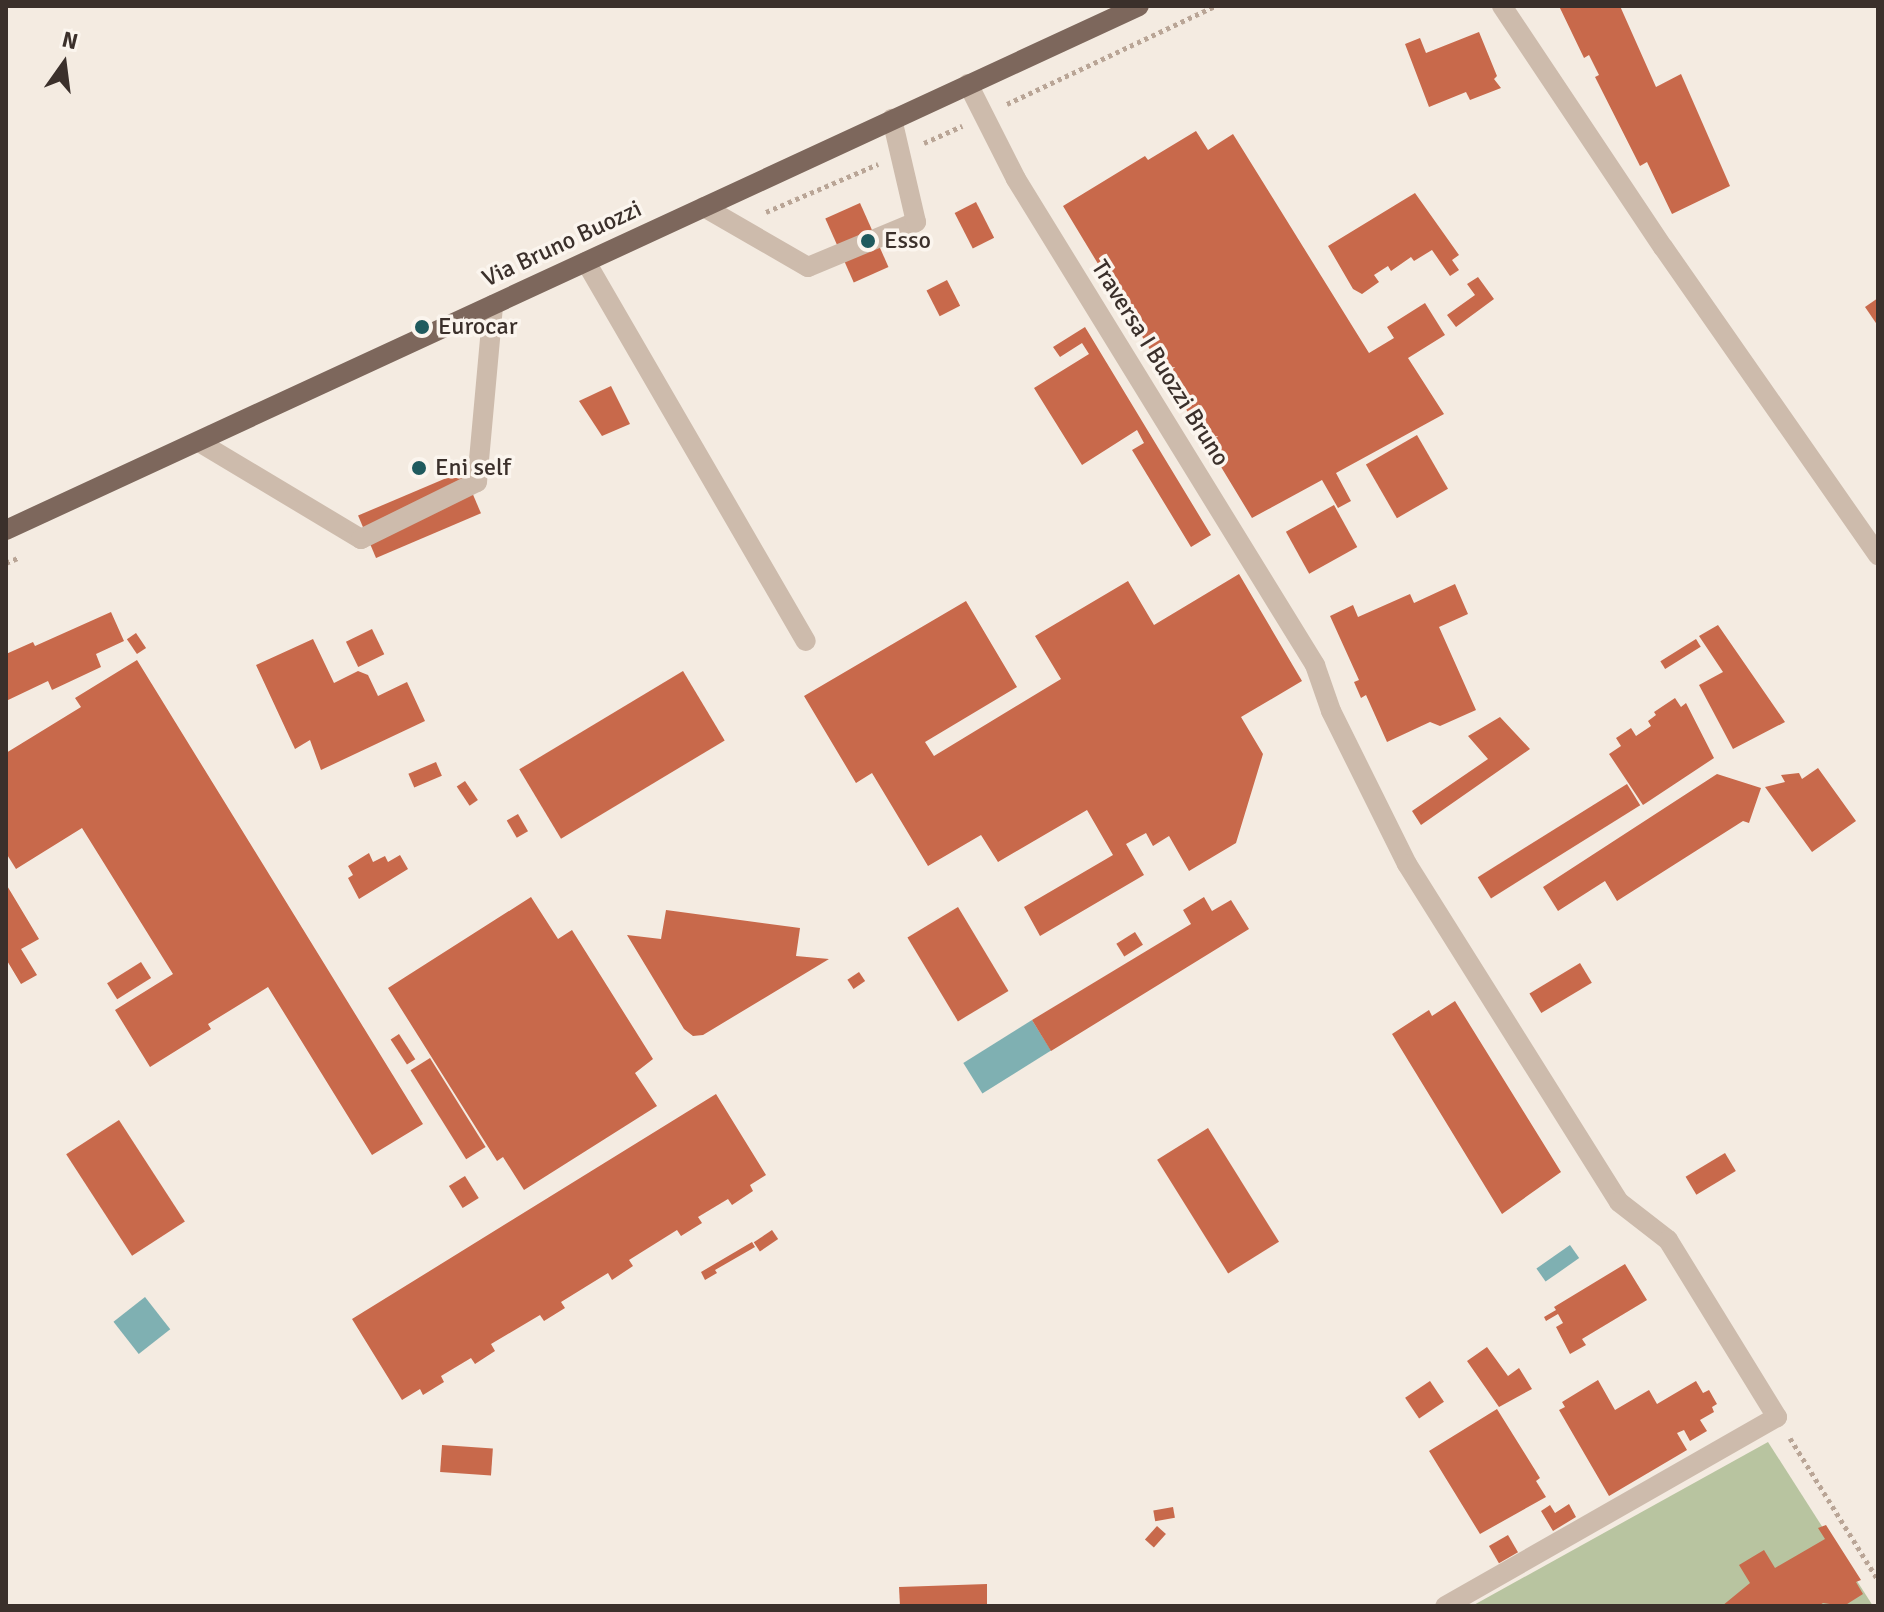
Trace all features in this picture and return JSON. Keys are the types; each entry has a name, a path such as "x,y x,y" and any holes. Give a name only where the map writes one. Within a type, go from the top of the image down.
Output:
{"main road":[{"name":"Via Bruno Buozzi","path":"6,530 1139,6"}],"street":[{"path":"1502,6 1663,247 1878,555"},
{"name":"Traversa I Buozzi Bruno","path":"968,84 1016,179 1315,665 1331,711 1407,864 1619,1202 1668,1240 1777,1417"},
{"path":"704,207 808,267 916,222 892,119"},
{"path":"586,262 806,641"},
{"path":"199,442 361,539 477,482 493,305"},
{"path":"1445,1606 1777,1417"}],"path":[{"path":"1777,1417 1878,1580"}],"green space":[{"path":"1768,1442 1873,1606 1472,1606"}],"water":[{"path":"1032,1020 1051,1051 982,1093 963,1063"},
{"path":"1570,1245 1579,1258 1546,1282 1536,1269"},
{"path":"145,1297 170,1329 139,1354 113,1322"}],"building":[{"path":"1559,6 1620,6 1656,87 1681,74 1730,186 1672,214 1647,162 1640,166 1595,77 1599,75 1589,55 1584,58"},
{"path":"1479,32 1497,76 1494,79 1501,88 1470,100 1466,92 1429,107 1405,44 1420,38 1426,53"},
{"path":"1196,131 1208,150 1233,134 1369,353 1394,338 1387,327 1425,303 1445,335 1408,358 1444,414 1336,473 1351,501 1338,508 1322,480 1252,518 1063,206 1145,156 1148,160"},
{"path":"1415,193 1459,255 1452,260 1459,270 1450,276 1432,250 1414,261 1411,257 1391,271 1388,266 1374,275 1379,282 1362,294 1353,289 1328,246"},
{"path":"976,202 994,238 973,249 955,213"},
{"path":"860,203 888,267 854,282 825,218"},
{"path":"1478,277 1494,299 1456,327 1447,315 1475,295 1467,284"},
{"path":"947,280 960,306 940,316 927,290"},
{"path":"1878,298 1878,326 1865,307"},
{"path":"1085,327 1211,535 1191,547 1132,450 1144,443 1137,430 1082,465 1034,388 1089,354 1082,343 1060,357 1053,347"},
{"path":"611,386 630,424 602,436 579,401"},
{"path":"1417,435 1448,489 1397,518 1366,464"},
{"path":"463,471 481,513 376,558 358,516"},
{"path":"1334,505 1357,547 1309,574 1286,532"},
{"path":"1239,574 1302,681 1241,717 1263,754 1236,843 1189,871 1169,836 1153,846 1146,833 1126,844 1144,875 1040,936 1024,907 1113,855 1087,810 998,862 981,835 928,866 872,773 856,783 804,696 966,601 1017,687 925,742 934,756 1061,679 1035,636 1128,581 1154,625"},
{"path":"1455,584 1468,614 1439,627 1476,710 1440,726 1430,722 1387,742 1366,695 1361,698 1354,682 1359,680 1330,616 1353,605 1358,617 1410,594 1414,603"},
{"path":"111,612 124,641 96,654 101,667 52,690 48,681 6,701 6,654 33,642 35,646"},
{"path":"1718,625 1785,722 1733,749 1699,685 1723,672 1699,636"},
{"path":"372,629 384,654 358,667 346,642"},
{"path":"136,633 146,648 137,654 127,639"},
{"path":"313,639 334,683 358,671 368,675 378,696 407,682 425,721 321,770 310,740 295,749 256,665"},
{"path":"1696,639 1701,647 1665,669 1660,661"},
{"path":"137,660 423,1124 372,1155 268,987 208,1024 211,1029 150,1067 115,1010 173,974 82,828 16,869 6,853 6,753 81,707 75,698"},
{"path":"683,671 725,740 561,839 519,769"},
{"path":"1675,698 1681,707 1686,703 1714,758 1643,805 1609,754 1621,746 1616,738 1631,728 1636,736 1651,726 1648,721 1656,715 1654,712"},
{"path":"1500,717 1530,749 1421,825 1412,811 1488,759 1468,736"},
{"path":"436,762 442,776 414,788 408,774"},
{"path":"1818,768 1856,821 1812,852 1765,787 1785,782 1781,775 1799,773 1802,779"},
{"path":"1717,774 1761,788 1749,823 1743,821 1617,901 1605,881 1558,911 1543,887"},
{"path":"465,781 478,800 470,806 457,787"},
{"path":"1627,784 1640,805 1491,898 1478,877"},
{"path":"518,814 528,831 517,838 507,820"},
{"path":"369,853 373,862 385,856 388,862 400,855 408,869 359,899 348,878 353,875 348,866"},
{"path":"6,884 39,939 21,949 37,975 21,984 6,959"},
{"path":"531,897 558,939 572,930 653,1059 635,1073 657,1106 524,1190 503,1157 497,1161 388,988"},
{"path":"1204,897 1212,911 1231,900 1249,929 1051,1051 1032,1020 1191,924 1183,910"},
{"path":"958,907 1008,991 958,1021 907,937"},
{"path":"666,910 800,928 796,956 829,959 703,1035 693,1036 684,1029 627,935 661,939"},
{"path":"1135,932 1143,945 1124,956 1116,944"},
{"path":"141,962 151,978 117,999 107,983"},
{"path":"1580,963 1592,983 1541,1013 1529,993"},
{"path":"859,972 865,981 854,989 847,980"},
{"path":"1455,1001 1561,1172 1502,1214 1392,1034 1429,1010 1432,1016"},
{"path":"399,1034 415,1059 407,1065 391,1039"},
{"path":"430,1058 486,1147 466,1159 410,1070"},
{"path":"716,1094 766,1175 750,1185 753,1191 732,1205 728,1199 698,1217 702,1223 681,1236 677,1230 629,1260 633,1266 612,1280 608,1273 561,1302 565,1308 544,1321 540,1315 491,1344 495,1351 475,1364 471,1358 441,1376 444,1382 423,1395 420,1389 402,1400 352,1319"},
{"path":"119,1120 185,1221 132,1256 66,1154"},
{"path":"1208,1128 1279,1242 1228,1273 1157,1160"},
{"path":"1725,1153 1736,1171 1696,1195 1686,1177"},
{"path":"465,1176 479,1198 463,1208 449,1186"},
{"path":"772,1230 778,1239 760,1251 754,1242"},
{"path":"752,1242 755,1247 715,1270 717,1273 705,1280 701,1272"},
{"path":"1625,1264 1647,1300 1582,1339 1586,1345 1570,1354 1556,1327 1563,1323 1558,1314 1546,1321 1544,1317 1556,1310 1554,1307"},
{"path":"1487,1347 1508,1376 1519,1368 1532,1389 1499,1407 1467,1361"},
{"path":"1598,1380 1615,1410 1649,1390 1657,1404 1696,1381 1703,1393 1709,1390 1717,1404 1712,1407 1714,1412 1700,1420 1707,1431 1690,1441 1684,1430 1677,1433 1687,1450 1609,1496 1559,1410 1565,1407 1562,1402"},
{"path":"1430,1381 1444,1402 1419,1419 1405,1398"},
{"path":"1497,1409 1540,1478 1536,1481 1546,1497 1480,1534 1429,1451"},
{"path":"442,1445 493,1449 491,1475 440,1472"},
{"path":"1569,1504 1576,1517 1553,1531 1541,1511 1550,1505 1555,1513"},
{"path":"1173,1507 1175,1518 1155,1521 1153,1510"},
{"path":"1826,1525 1861,1580 1856,1582 1863,1594 1844,1606 1823,1603 1818,1606 1722,1606 1750,1583 1739,1565 1764,1550 1775,1568 1825,1539 1818,1528"},
{"path":"1157,1526 1166,1534 1154,1547 1145,1539"},
{"path":"1508,1535 1518,1552 1499,1563 1489,1546"},
{"path":"987,1584 987,1606 900,1606 899,1587"}],"place":[{"name":"Esso","path":"868,241"},
{"name":"Eurocar","path":"422,327"},
{"name":"Eni self","path":"419,468"}]}
